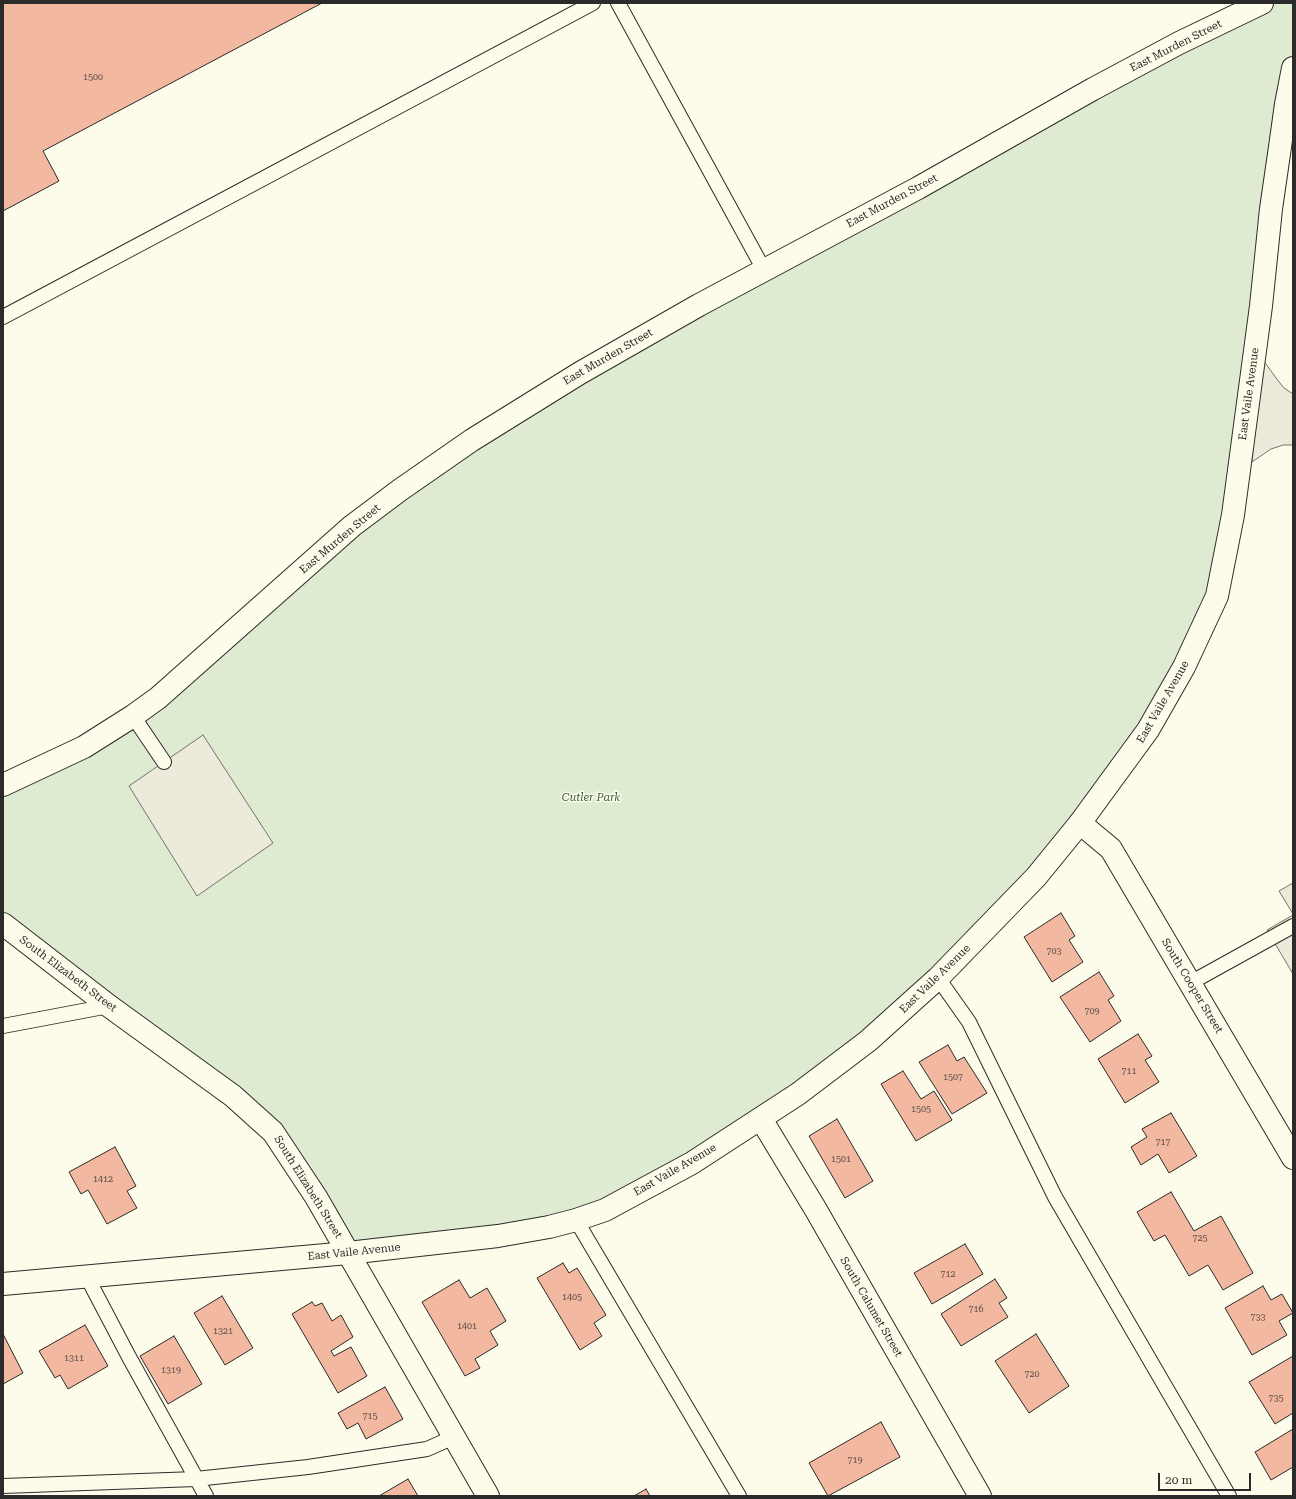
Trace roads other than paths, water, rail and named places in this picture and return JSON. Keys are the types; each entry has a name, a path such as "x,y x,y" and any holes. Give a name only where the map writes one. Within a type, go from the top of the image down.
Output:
{"street":[{"name":"East Murden Street","path":"3,785 84,747 133,716 158,698 352,526 400,490 472,440 580,373 699,305 918,188 1093,88 1179,43 1262,3"},
{"name":"East Vaile Avenue","path":"3,1284 348,1253 498,1236 549,1227 576,1220 604,1210 692,1163 761,1119 798,1094 868,1041 938,978 1036,877 1080,822 1148,730 1184,667 1217,596 1233,515 1261,306 1280,146 1293,68"},
{"name":"South Cooper Street","path":"1080,822 1111,849 1293,1158"},
{"name":"South Elizabeth Street","path":"3,924 109,1006 232,1096 273,1132 316,1197 488,1496"},
{"name":"South Calumet Street","path":"761,1119 816,1210 980,1496"}],"lane":[{"path":"3,317 592,3"},
{"path":"618,3 764,270"},
{"path":"133,716 164,762"},
{"path":"1190,984 1293,926"},
{"path":"938,978 969,1022 1055,1197 1229,1496"},
{"path":"3,1026 109,1006"},
{"path":"576,1220 739,1496"},
{"path":"87,1277 206,1496"},
{"path":"3,1486 196,1479 308,1467 427,1449 454,1437"}],"park label":[{"name":"Cutler Park","path":"591,798"}]}
